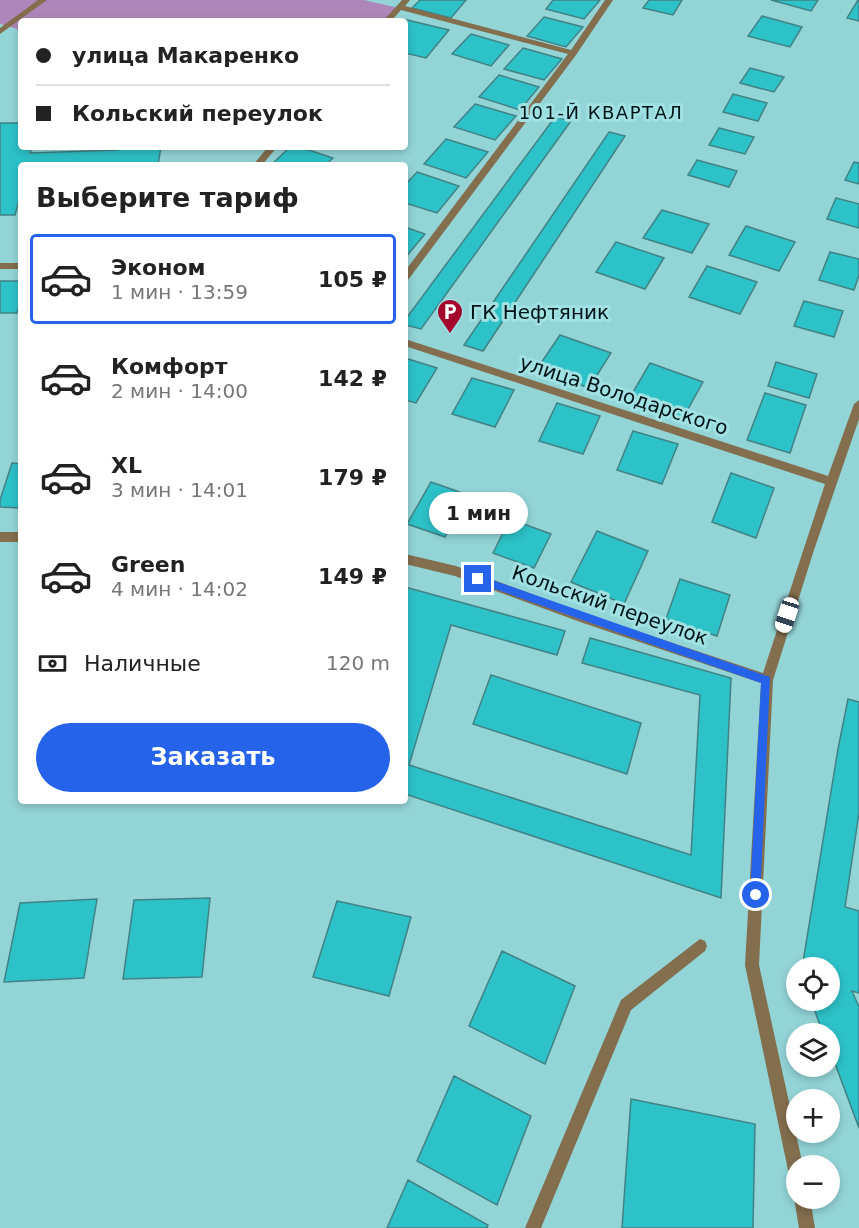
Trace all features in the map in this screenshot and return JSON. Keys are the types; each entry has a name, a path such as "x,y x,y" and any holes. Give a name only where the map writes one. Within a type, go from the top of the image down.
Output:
{"street":[{"path":"19,18 43,0"},
{"path":"390,18 406,0"},
{"path":"408,274 573,53 609,0"},
{"path":"400,7 573,53"},
{"path":"0,32 18,19"},
{"path":"260,162 270,150"},
{"path":"0,266 18,266"},
{"name":"улица Володарского","path":"408,343 832,482"},
{"path":"793,1155 752,965 767,680 859,404"},
{"path":"0,537 18,537"},
{"name":"Кольский переулок","path":"408,560 456,571 587,619 767,680"},
{"path":"533,1228 626,1005 700,946"},
{"path":"804,1209 807,1228"}],"shaded area":[{"path":"0,0 364,0 399,8 387,18 18,18 18,29 0,24"}],"building":[{"path":"420,0 466,0 451,18 412,8"},
{"path":"553,0 600,0 584,19 546,9"},
{"path":"649,0 682,0 673,15 643,8"},
{"path":"771,0 818,0 811,11"},
{"path":"858,0 859,21 847,18"},
{"path":"762,16 802,27 790,47 748,36"},
{"path":"544,17 583,27 566,47 527,36"},
{"path":"408,20 449,30 426,58 408,54"},
{"path":"471,34 509,45 491,66 452,54"},
{"path":"523,48 562,59 544,80 504,69"},
{"path":"750,68 784,77 774,92 740,83"},
{"path":"499,75 539,87 520,110 479,97"},
{"path":"733,94 767,103 758,121 723,112"},
{"path":"475,104 516,116 495,140 454,127"},
{"path":"555,117 571,121 421,329 408,326 408,316"},
{"path":"0,123 18,123 18,150 31,150 30,153 160,150 158,162 18,162 18,204 15,215 0,215"},
{"path":"719,128 754,137 745,154 709,145"},
{"path":"609,132 625,136 483,351 464,345"},
{"path":"446,139 488,152 466,178 424,164"},
{"path":"287,150 309,150 333,158 328,162 274,162"},
{"path":"697,160 737,171 729,187 688,175"},
{"path":"854,162 859,163 859,184 845,180"},
{"path":"417,172 459,186 437,213 408,204 408,182"},
{"path":"836,198 859,204 859,228 827,219"},
{"path":"662,210 709,224 692,253 643,238"},
{"path":"746,226 795,242 779,271 729,255"},
{"path":"408,228 425,234 408,254"},
{"path":"616,242 664,258 645,289 596,272"},
{"path":"830,252 859,259 859,275 854,290 819,280"},
{"path":"707,266 757,282 740,314 689,297"},
{"path":"0,281 18,281 17,313 0,313"},
{"path":"804,301 843,311 834,337 794,326"},
{"path":"560,335 611,353 589,388 537,369"},
{"path":"408,359 437,368 416,403 408,401"},
{"path":"776,362 817,374 809,398 768,386"},
{"path":"650,363 703,382 683,418 629,399"},
{"path":"472,378 514,390 495,427 452,414"},
{"path":"765,393 806,405 790,453 747,440"},
{"path":"557,403 600,416 583,454 539,441"},
{"path":"633,431 678,444 662,484 617,470"},
{"path":"12,463 18,464 18,508 0,507 0,500"},
{"path":"731,473 774,488 756,538 712,522"},
{"path":"431,482 468,495 445,537 408,524"},
{"path":"510,519 551,534 534,568 493,553"},
{"path":"597,531 648,551 624,604 571,582"},
{"path":"680,579 730,595 717,636 666,619"},
{"path":"408,588 565,631 557,655 451,625 409,765 691,855 700,695 582,663 590,638 731,678 721,898 408,795"},
{"path":"491,675 641,723 627,774 473,724"},
{"path":"848,699 859,702 859,813 845,907 859,911 859,993 852,991 859,1007 859,1128 840,1077 840,1023 819,1023 815,1011 840,1011 840,957 804,957"},
{"path":"210,898 202,977 123,979 134,900"},
{"path":"97,899 84,978 4,982 20,903"},
{"path":"337,901 411,917 389,996 313,977"},
{"path":"502,951 575,986 545,1064 469,1026"},
{"path":"454,1076 531,1116 497,1205 417,1161"},
{"path":"631,1099 755,1124 753,1228 622,1228"},
{"path":"408,1180 488,1225 487,1228 387,1228"}],"place":[{"name":"ГК Нефтяник","path":"450,335"}],"district":[{"name":"101-Й КВАРТАЛ","path":"601,112"}],"route":[{"path":"478,579 767,680 756,895"}]}
